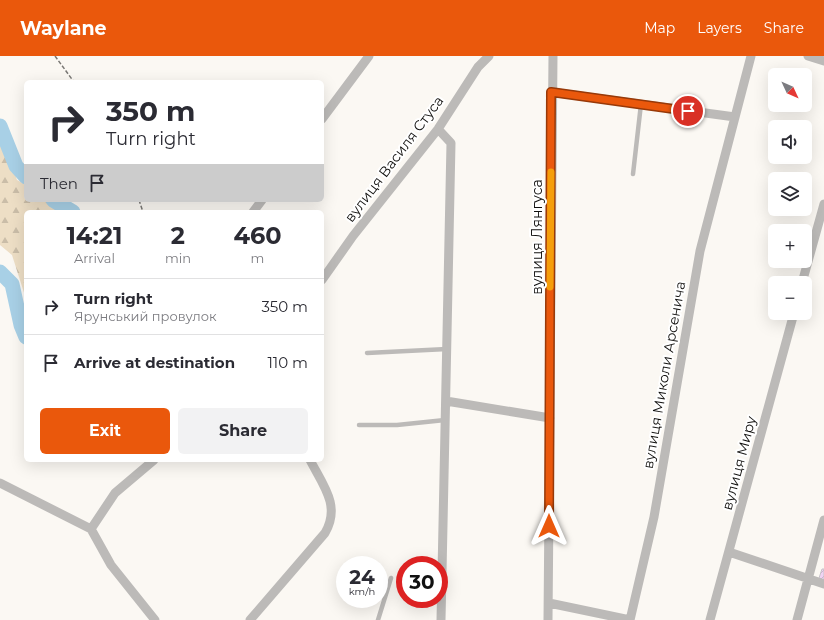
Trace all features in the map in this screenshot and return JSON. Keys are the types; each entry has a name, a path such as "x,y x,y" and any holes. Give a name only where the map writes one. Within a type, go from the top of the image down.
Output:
{"street":[{"path":"324,116 369,56"},
{"name":"вулиця Василя Стуса","path":"324,277 353,236 438,129 478,67 489,56"},
{"name":"вулиця Лянгуса","path":"548,620 551,92 553,56"},
{"name":"вулиця Миколи Арсенича","path":"549,603 630,620 654,517 700,252 751,56"},
{"path":"808,56 824,62"},
{"path":"551,92 735,117"},
{"path":"438,129 451,143 441,620"},
{"path":"804,276 824,204"},
{"name":"вулиця Миру","path":"710,620 792,320"},
{"path":"446,401 550,418"},
{"path":"91,529 116,493 152,462"},
{"path":"250,620 325,533 330,524 332,510 330,501 311,462"},
{"path":"0,483 91,529 111,565 155,620"},
{"path":"797,620 824,520"},
{"path":"728,552 824,584"}],"lane":[{"path":"633,174 641,104"},
{"path":"367,353 447,349"},
{"path":"359,425 397,424 445,420"},
{"path":"378,620 391,578"}],"path":[{"path":"55,56 73,80"}],"green space":[{"path":"0,133 17,180 24,184 24,202 54,202 68,210 24,210 24,293 12,255 0,245"}],"building":[{"path":"822,569 824,569 824,580 819,578"}],"waterway":[{"path":"0,126 16,166 24,175"},
{"path":"56,202 70,210"},
{"path":"0,272 12,284 24,332"}],"slow traffic":[{"path":"550,287 551,172"}],"route":[{"path":"549,526 551,92 688,111"}]}
